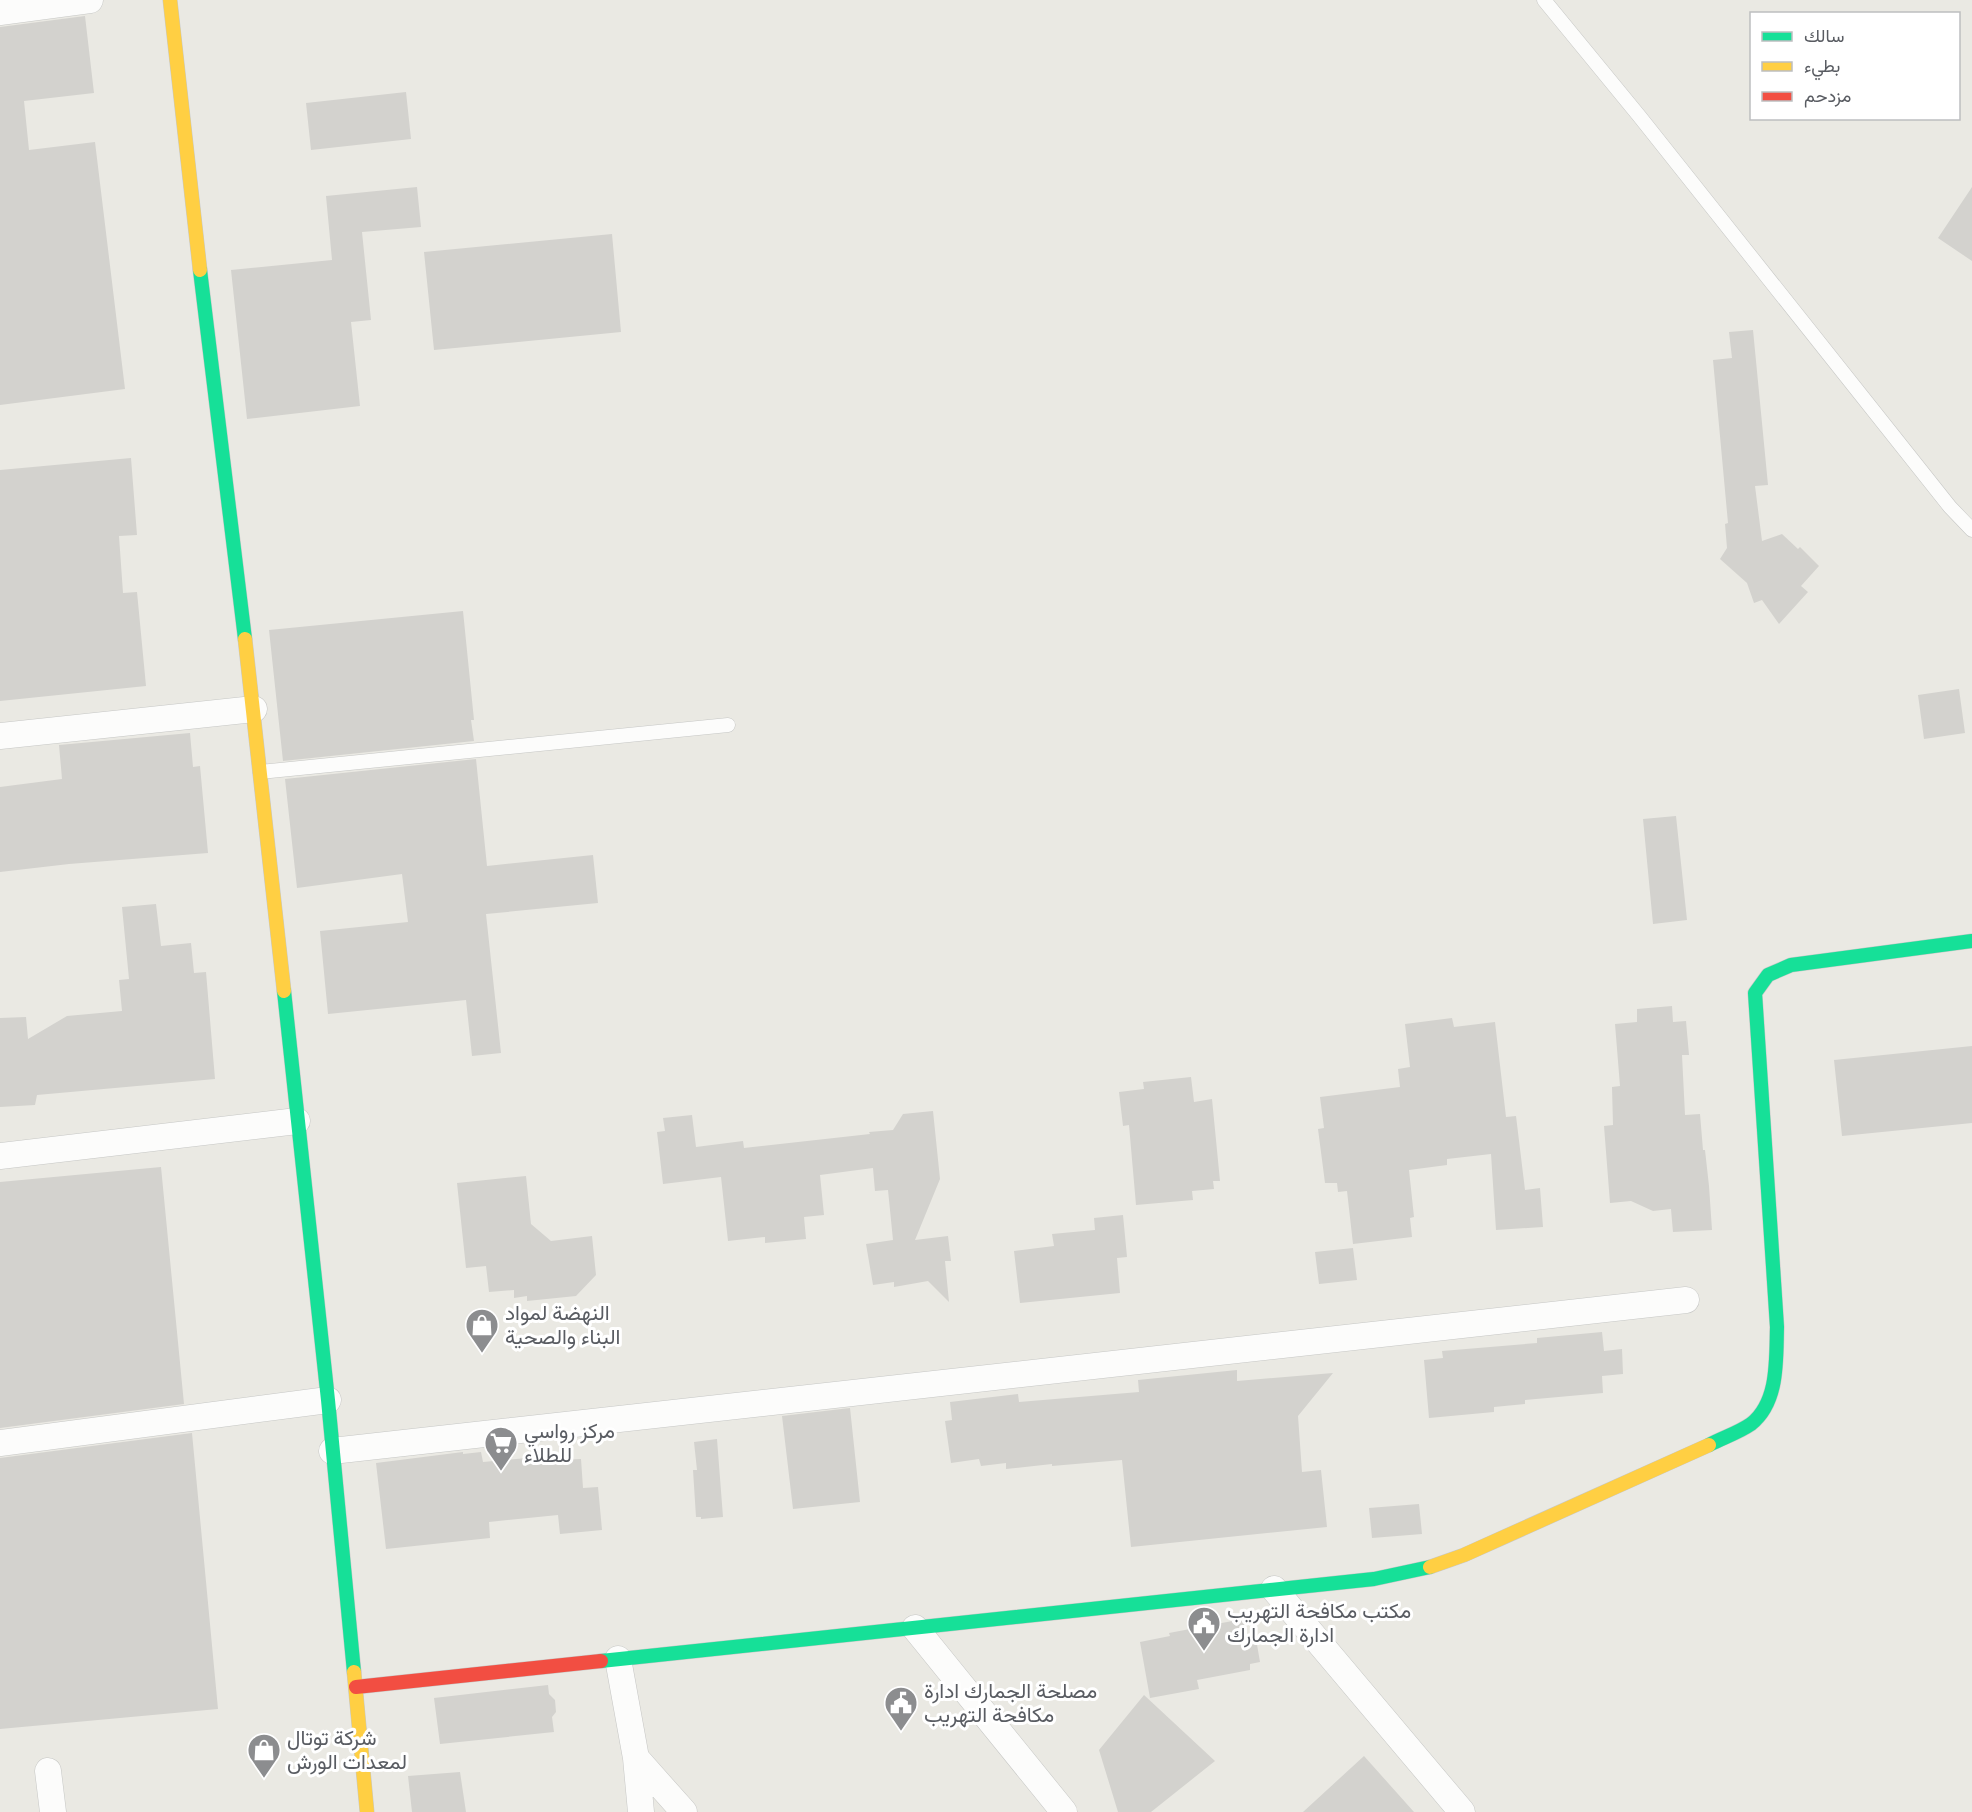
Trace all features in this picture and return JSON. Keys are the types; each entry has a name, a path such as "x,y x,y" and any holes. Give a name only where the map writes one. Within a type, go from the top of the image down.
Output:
{"street":[{"path":"0,12 90,0"},
{"path":"170,0 208,346 254,709 328,1400 367,1812"},
{"path":"0,736 254,709"},
{"path":"356,1687 1374,1579 1421,1570 1464,1555 1730,1435 1754,1421 1769,1399 1776,1368 1777,1337 1755,993 1768,975 1791,965 1972,941"},
{"path":"0,1156 297,1121"},
{"path":"332,1450 1686,1300"},
{"path":"0,1443 328,1400"},
{"path":"1275,1589 1462,1812"},
{"path":"915,1628 1064,1812"},
{"path":"618,1659 636,1758 641,1812"},
{"path":"636,1758 684,1812"},
{"path":"48,1771 53,1812"}],"lane":[{"path":"1544,0 1640,117 1950,507 1972,530"},
{"path":"260,772 728,724"}],"building":[{"path":"85,16 94,93 24,101 29,150 95,142 125,389 0,405 0,27"},
{"path":"406,92 411,139 311,150 306,103"},
{"path":"417,187 421,227 362,232 371,320 351,322 360,406 247,419 231,270 332,260 326,196"},
{"path":"1972,187 1972,261 1938,238"},
{"path":"612,234 621,332 434,350 424,252"},
{"path":"1753,330 1768,485 1755,486 1762,541 1782,534 1798,549 1800,547 1819,566 1801,586 1808,592 1779,624 1762,600 1754,603 1747,583 1720,559 1727,548 1725,524 1728,523 1713,360 1732,358 1729,332"},
{"path":"131,458 137,535 119,536 123,593 137,592 146,686 0,701 0,470"},
{"path":"463,611 474,741 283,761 269,630"},
{"path":"1959,689 1965,733 1924,739 1918,695"},
{"path":"190,733 193,767 200,766 208,853 0,872 0,787 62,779 59,745"},
{"path":"476,759 487,866 593,855 598,903 486,914 501,1053 472,1056 466,1000 328,1014 320,931 408,922 402,874 297,888 285,779"},
{"path":"1676,816 1687,920 1653,924 1643,819"},
{"path":"156,904 161,946 191,943 194,973 206,972 215,1079 37,1095 35,1105 0,1107 0,1018 26,1017 28,1039 67,1016 122,1011 119,980 129,979 122,907"},
{"path":"1672,1006 1673,1022 1686,1021 1689,1055 1682,1055 1685,1115 1700,1114 1712,1230 1673,1232 1671,1209 1653,1211 1631,1201 1610,1203 1604,1126 1613,1125 1612,1087 1620,1086 1615,1024 1637,1022 1637,1009"},
{"path":"1452,1018 1454,1027 1495,1022 1506,1117 1516,1116 1525,1190 1540,1188 1543,1227 1496,1230 1491,1154 1447,1159 1447,1165 1409,1170 1414,1217 1410,1218 1412,1237 1353,1244 1347,1191 1338,1192 1337,1183 1325,1183 1318,1129 1324,1128 1320,1097 1400,1087 1398,1069 1410,1067 1405,1024"},
{"path":"1972,1046 1972,1123 1842,1136 1834,1060"},
{"path":"1191,1077 1194,1102 1212,1099 1220,1181 1213,1181 1214,1189 1192,1191 1193,1200 1136,1205 1129,1125 1123,1126 1119,1092 1144,1089 1143,1082"},
{"path":"933,1111 940,1179 915,1240 948,1236 951,1261 945,1261 949,1302 928,1281 894,1287 894,1282 873,1285 866,1244 893,1240 888,1190 875,1191 873,1168 820,1175 824,1215 804,1217 806,1239 765,1243 765,1237 728,1241 721,1177 663,1184 657,1132 665,1131 663,1118 692,1115 696,1147 743,1141 744,1148 893,1130 903,1114"},
{"path":"161,1167 184,1404 0,1428 0,1182"},
{"path":"526,1176 531,1224 551,1241 592,1236 596,1275 576,1296 527,1301 527,1296 514,1298 514,1290 489,1292 486,1266 466,1268 457,1183"},
{"path":"1123,1215 1127,1257 1117,1258 1120,1293 1020,1303 1014,1251 1054,1246 1052,1234 1095,1230 1094,1218"},
{"path":"1353,1248 1357,1280 1319,1284 1315,1252"},
{"path":"1602,1332 1604,1351 1622,1349 1623,1374 1602,1376 1603,1393 1525,1400 1525,1404 1494,1407 1494,1412 1429,1418 1424,1360 1443,1358 1442,1351 1537,1343 1537,1338"},
{"path":"1237,1370 1237,1381 1333,1373 1298,1416 1302,1472 1321,1470 1327,1527 1131,1547 1122,1460 1006,1469 1006,1463 981,1466 979,1459 951,1463 945,1421 952,1420 950,1402 1018,1394 1019,1402 1139,1392 1138,1380"},
{"path":"850,1408 860,1502 793,1509 782,1416"},
{"path":"192,1433 218,1709 0,1729 0,1458"},
{"path":"717,1439 723,1517 701,1519 701,1517 696,1517 693,1470 697,1470 694,1442"},
{"path":"463,1452 463,1454 481,1452 483,1462 559,1455 560,1460 581,1459 583,1488 598,1487 602,1530 560,1534 558,1515 489,1522 490,1538 386,1549 376,1463"},
{"path":"1419,1504 1422,1534 1372,1538 1369,1508"},
{"path":"1243,1619 1247,1641 1256,1639 1260,1662 1250,1664 1250,1670 1197,1680 1199,1689 1150,1698 1140,1642 1170,1636 1169,1633"},
{"path":"548,1685 549,1694 555,1700 556,1712 552,1717 554,1732 440,1744 434,1698"},
{"path":"1144,1695 1215,1761 1151,1812 1118,1812 1099,1750"},
{"path":"1364,1756 1414,1812 1303,1812"},
{"path":"460,1772 466,1812 412,1812 408,1776"}],"traffic: fast":[{"path":"200,270 245,639"},
{"path":"1709,1445 1746,1427 1760,1415 1771,1392 1776,1366 1777,1327 1755,993 1768,975 1791,965 1972,941"},
{"path":"284,991 328,1400 354,1672"},
{"path":"601,1661 1374,1579 1430,1567"}],"traffic: slow":[{"path":"170,0 200,270"},
{"path":"245,639 284,991"},
{"path":"1430,1567 1464,1555 1709,1445"},
{"path":"354,1672 367,1812"}],"traffic: jam":[{"path":"356,1687 601,1661"}],"place":[{"name":"النهضة لمواد البناء والصحية","path":"482,1354"},
{"name":"مركز رواسي للطلاء","path":"501,1472"},
{"name":"مكتب مكافحة التهريب ادارة الجمارك","path":"1204,1652"},
{"name":"مصلحة الجمارك ادارة مكافحة التهريب","path":"901,1732"},
{"name":"شركة توتال لمعدات الورش","path":"264,1779"}]}
